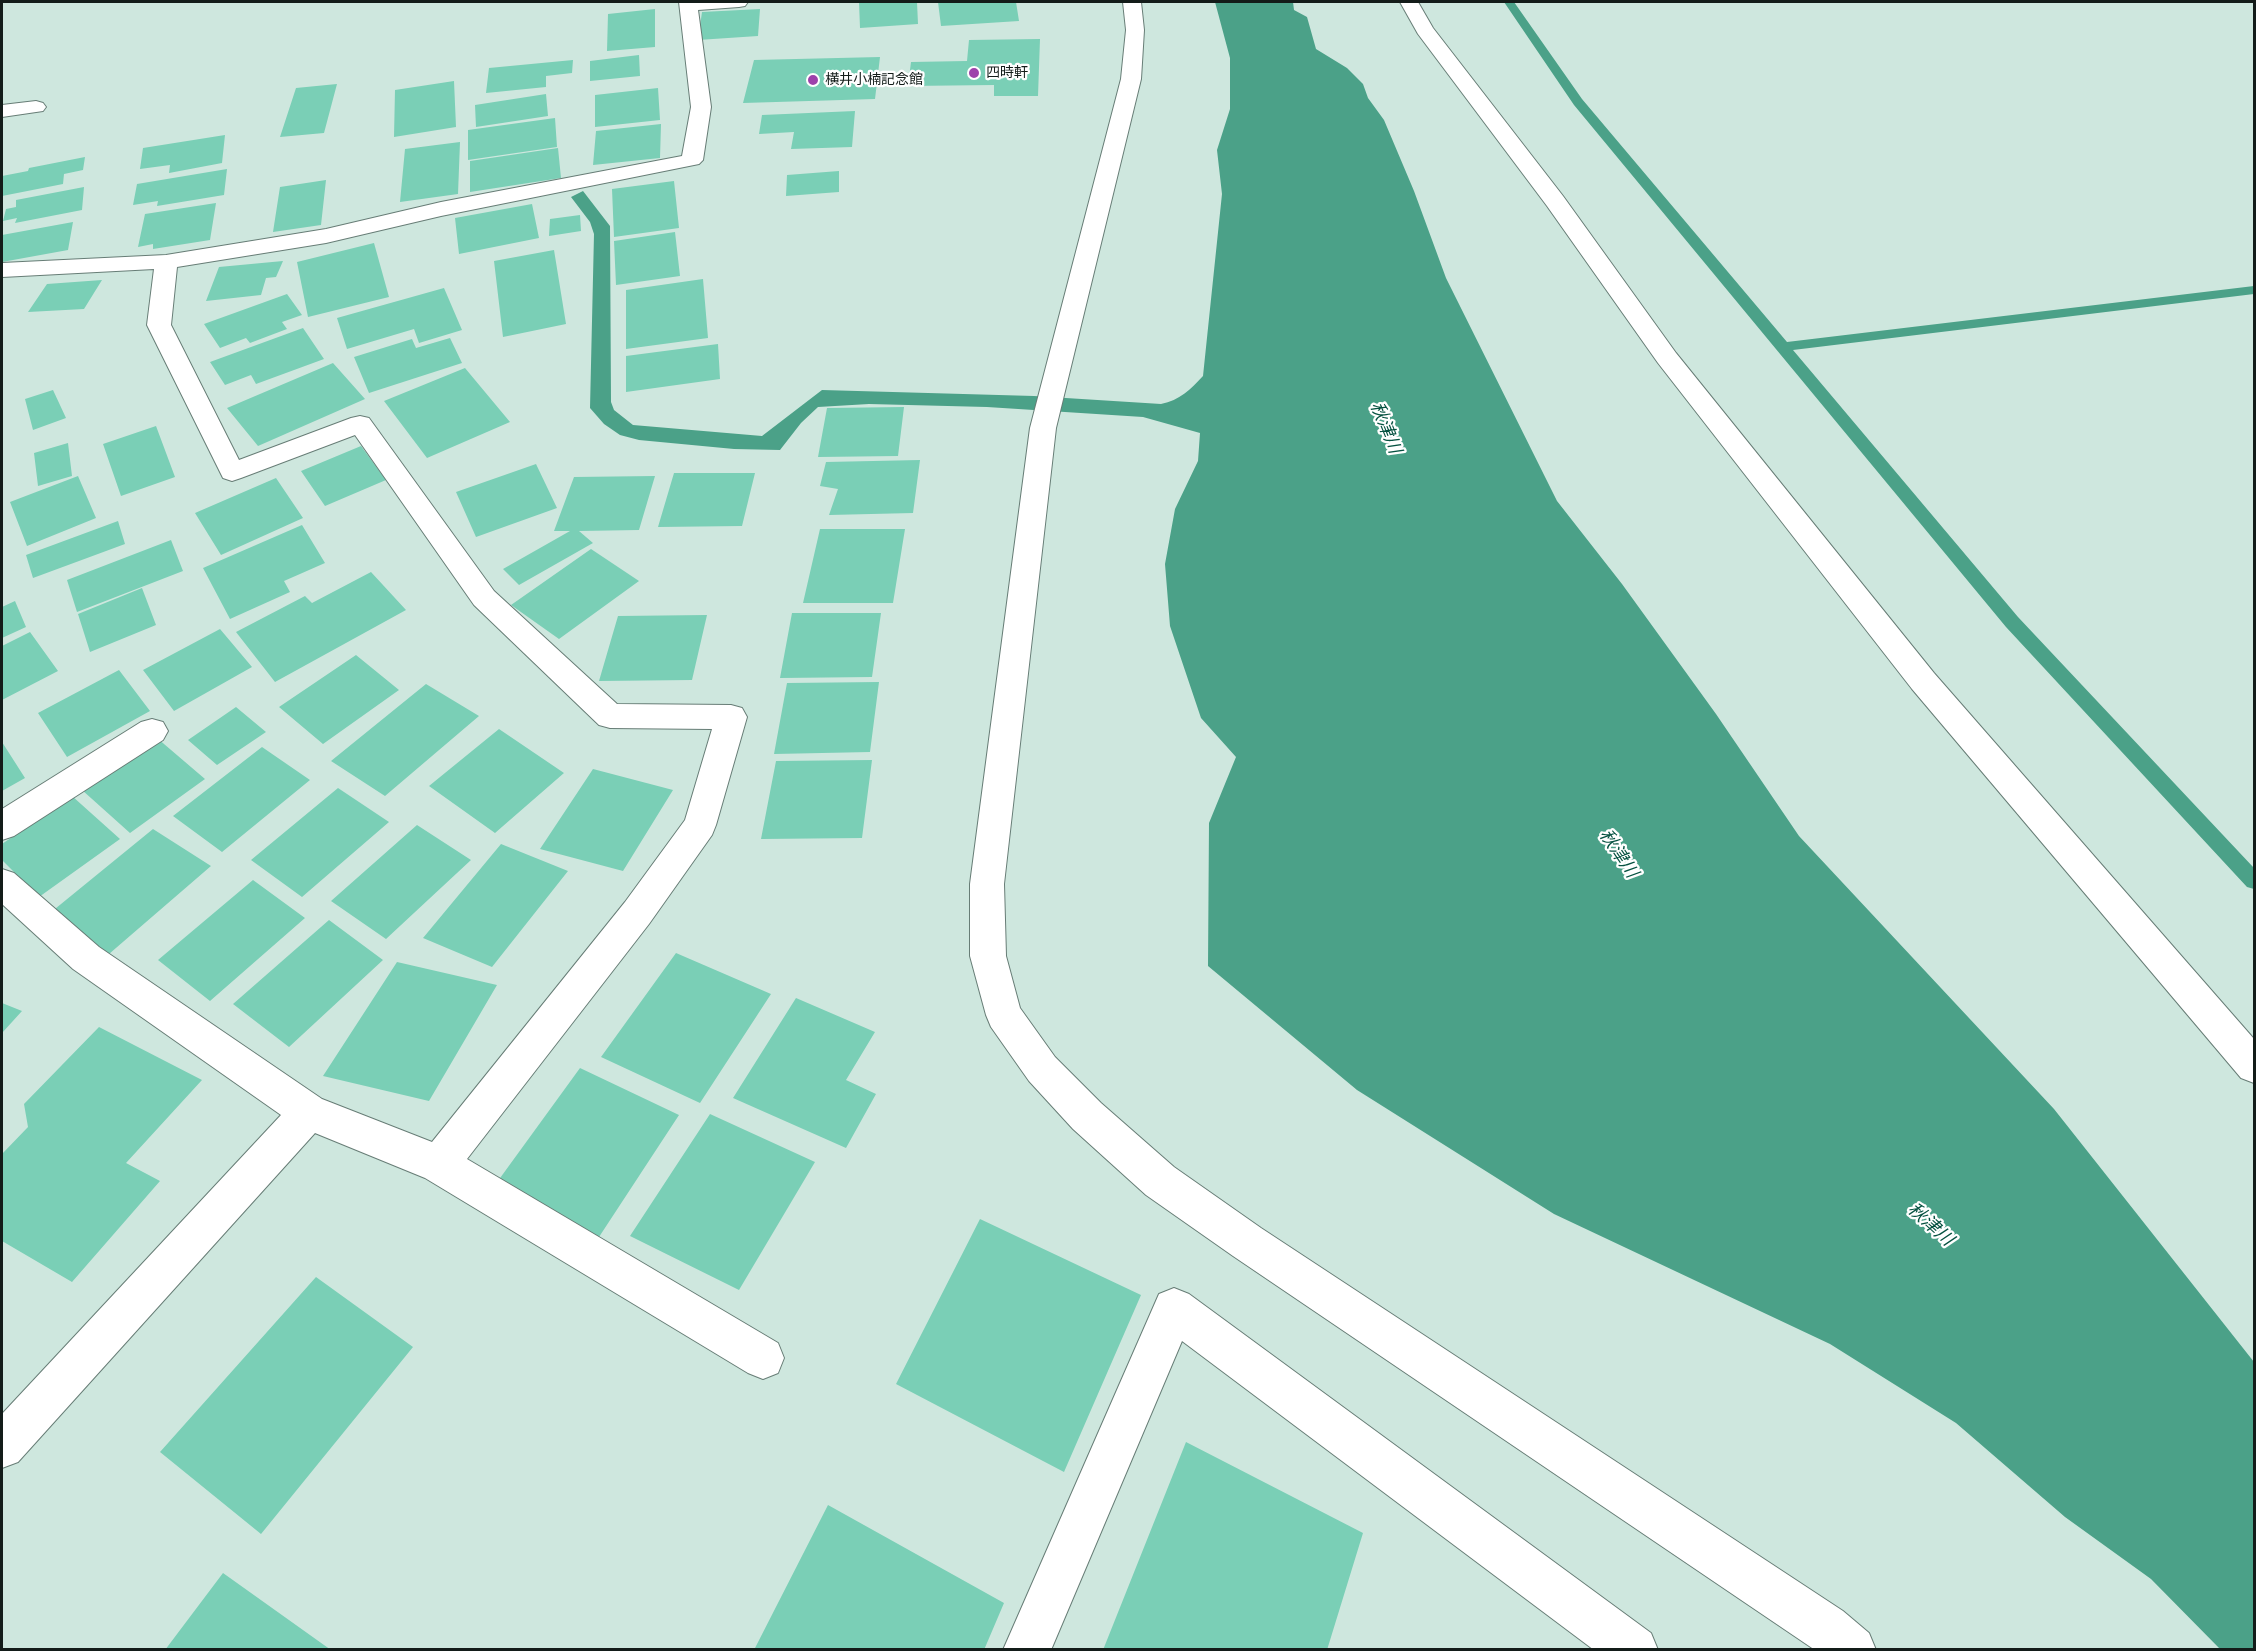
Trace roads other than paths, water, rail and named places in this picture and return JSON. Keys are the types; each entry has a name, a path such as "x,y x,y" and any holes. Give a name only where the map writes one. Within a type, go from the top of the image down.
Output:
{"street":[{"path":"2,270 166,262 326,236 441,209 692,160 701,107 689,3 739,2"},
{"path":"1132,2 1135,30 1131,79 1043,428 987,884 988,956 1004,1015 1042,1069 1087,1116 1160,1181 1247,1242 1826,1628 1852,1650"},
{"path":"1409,2 1425,30 1556,201 1667,358 1908,663 2254,1066"},
{"path":"2,111 36,107"},
{"path":"166,262 159,325 232,472 360,424 484,598 610,716 731,717 700,825 637,913 439,1164"},
{"path":"2,826 152,731"},
{"path":"2,883 86,958 309,1112 439,1164 763,1358"},
{"path":"2,1446 309,1112"},
{"path":"1028,1650 1174,1308 1634,1650"}],"water":[{"name":"秋津川","path":"1215,2 1293,2 1294,10 1307,17 1316,49 1347,68 1363,84 1368,98 1384,120 1414,191 1446,278 1557,501 1622,584 1716,714 1799,836 2054,1109 2254,1362 2254,1649 2220,1649 2151,1579 2065,1517 1956,1423 1830,1344 1554,1214 1357,1090 1208,966 1209,823 1236,757 1201,718 1170,626 1165,564 1175,509 1198,461 1200,433 1143,417 987,407 869,404 818,407 801,423 780,450 734,449 639,440 620,435 604,424 590,408 594,234 590,222 571,197 583,191 610,226 611,402 614,410 633,425 762,436 822,390 1034,396 1161,404 1179,397 1203,376 1222,194 1217,150 1230,109 1230,58"}],"waterway":[{"path":"1509,2 1578,102 2012,622 2254,881"},
{"path":"1785,347 2254,290"}],"place":[{"name":"四時軒","path":"974,73"},
{"name":"横井小楠記念館","path":"813,80"}]}
